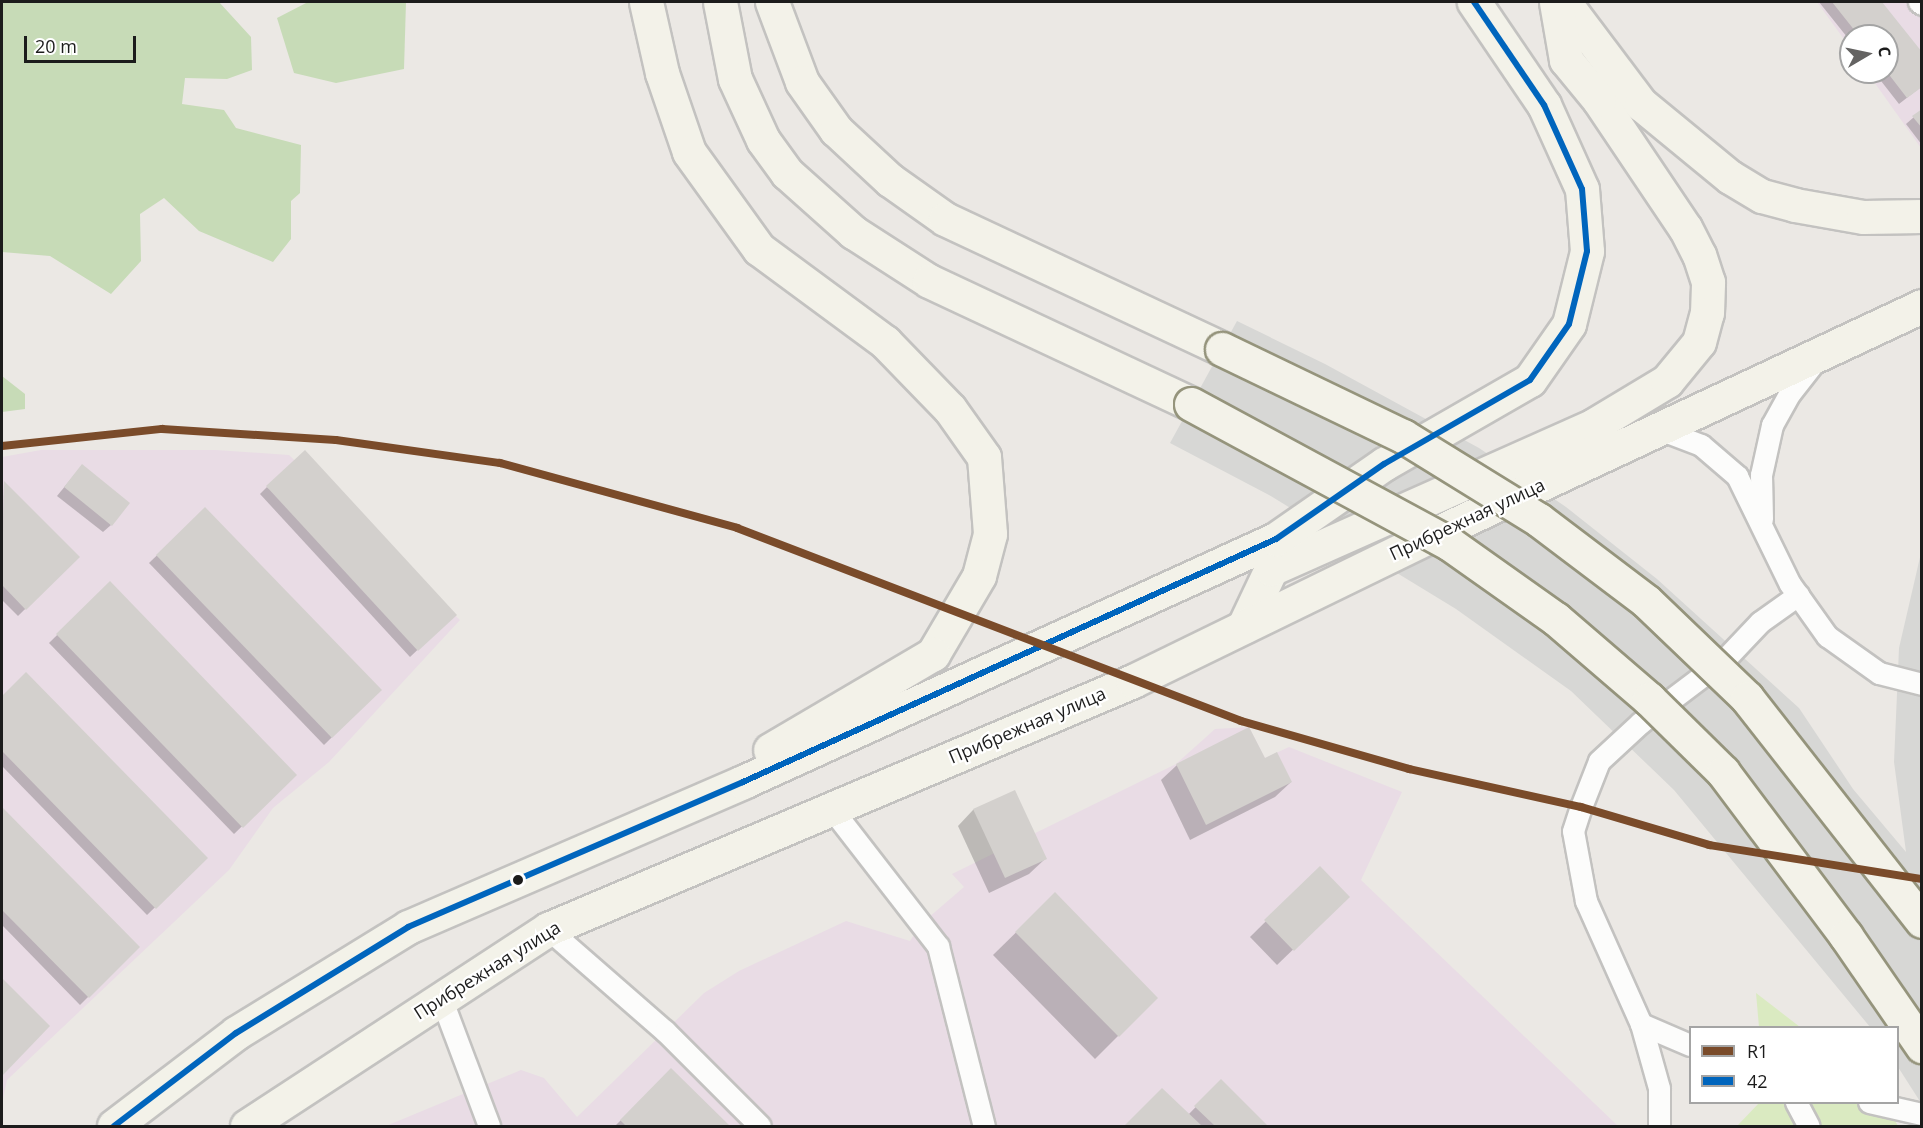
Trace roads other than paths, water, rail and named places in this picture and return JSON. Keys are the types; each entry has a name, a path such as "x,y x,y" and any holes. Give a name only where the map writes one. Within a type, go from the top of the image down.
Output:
{"street":[{"path":"646,2 662,73 689,152 759,249 885,342 950,409 984,457 990,534 980,576 933,654 762,754 743,782"},
{"path":"720,2 735,79 763,140 787,173 852,232 929,281 1191,404 1450,544 1556,619 1648,699 1737,790 1846,936 1922,1046"},
{"path":"772,2 802,82 836,129 890,180 945,219 1403,436 1539,520 1646,601 1747,698 1922,921"},
{"path":"114,1126 236,1033 408,927 743,782 1276,538 1384,464 1530,380 1569,324 1587,251 1582,189 1544,105 1474,2"},
{"path":"1244,626 1271,569 1594,425 1667,381 1699,342 1707,313 1708,292 1699,255 1685,228 1619,130 1566,60 1557,2"},
{"path":"1564,2 1641,104 1738,181 1762,196 1795,206 1863,217 1922,216"},
{"name":"Прибрежная улица","path":"247,1126 548,928 1133,681 1244,626 1922,306"}],"lane":[{"path":"1762,522 1761,475 1772,425 1790,393 1821,354"},
{"path":"1659,429 1701,445 1737,476 1798,595 1827,636 1879,673 1922,684"},
{"path":"1659,1126 1659,1088 1641,1024 1586,901 1573,831 1599,761 1640,723 1725,660 1760,622 1798,595"},
{"path":"831,808 938,946 984,1126"},
{"path":"548,928 664,1031 760,1126"},
{"path":"441,998 489,1126"},
{"path":"1641,1024 1689,1045"},
{"path":"1797,1104 1809,1126"},
{"path":"1878,1104 1922,1114"}]}
